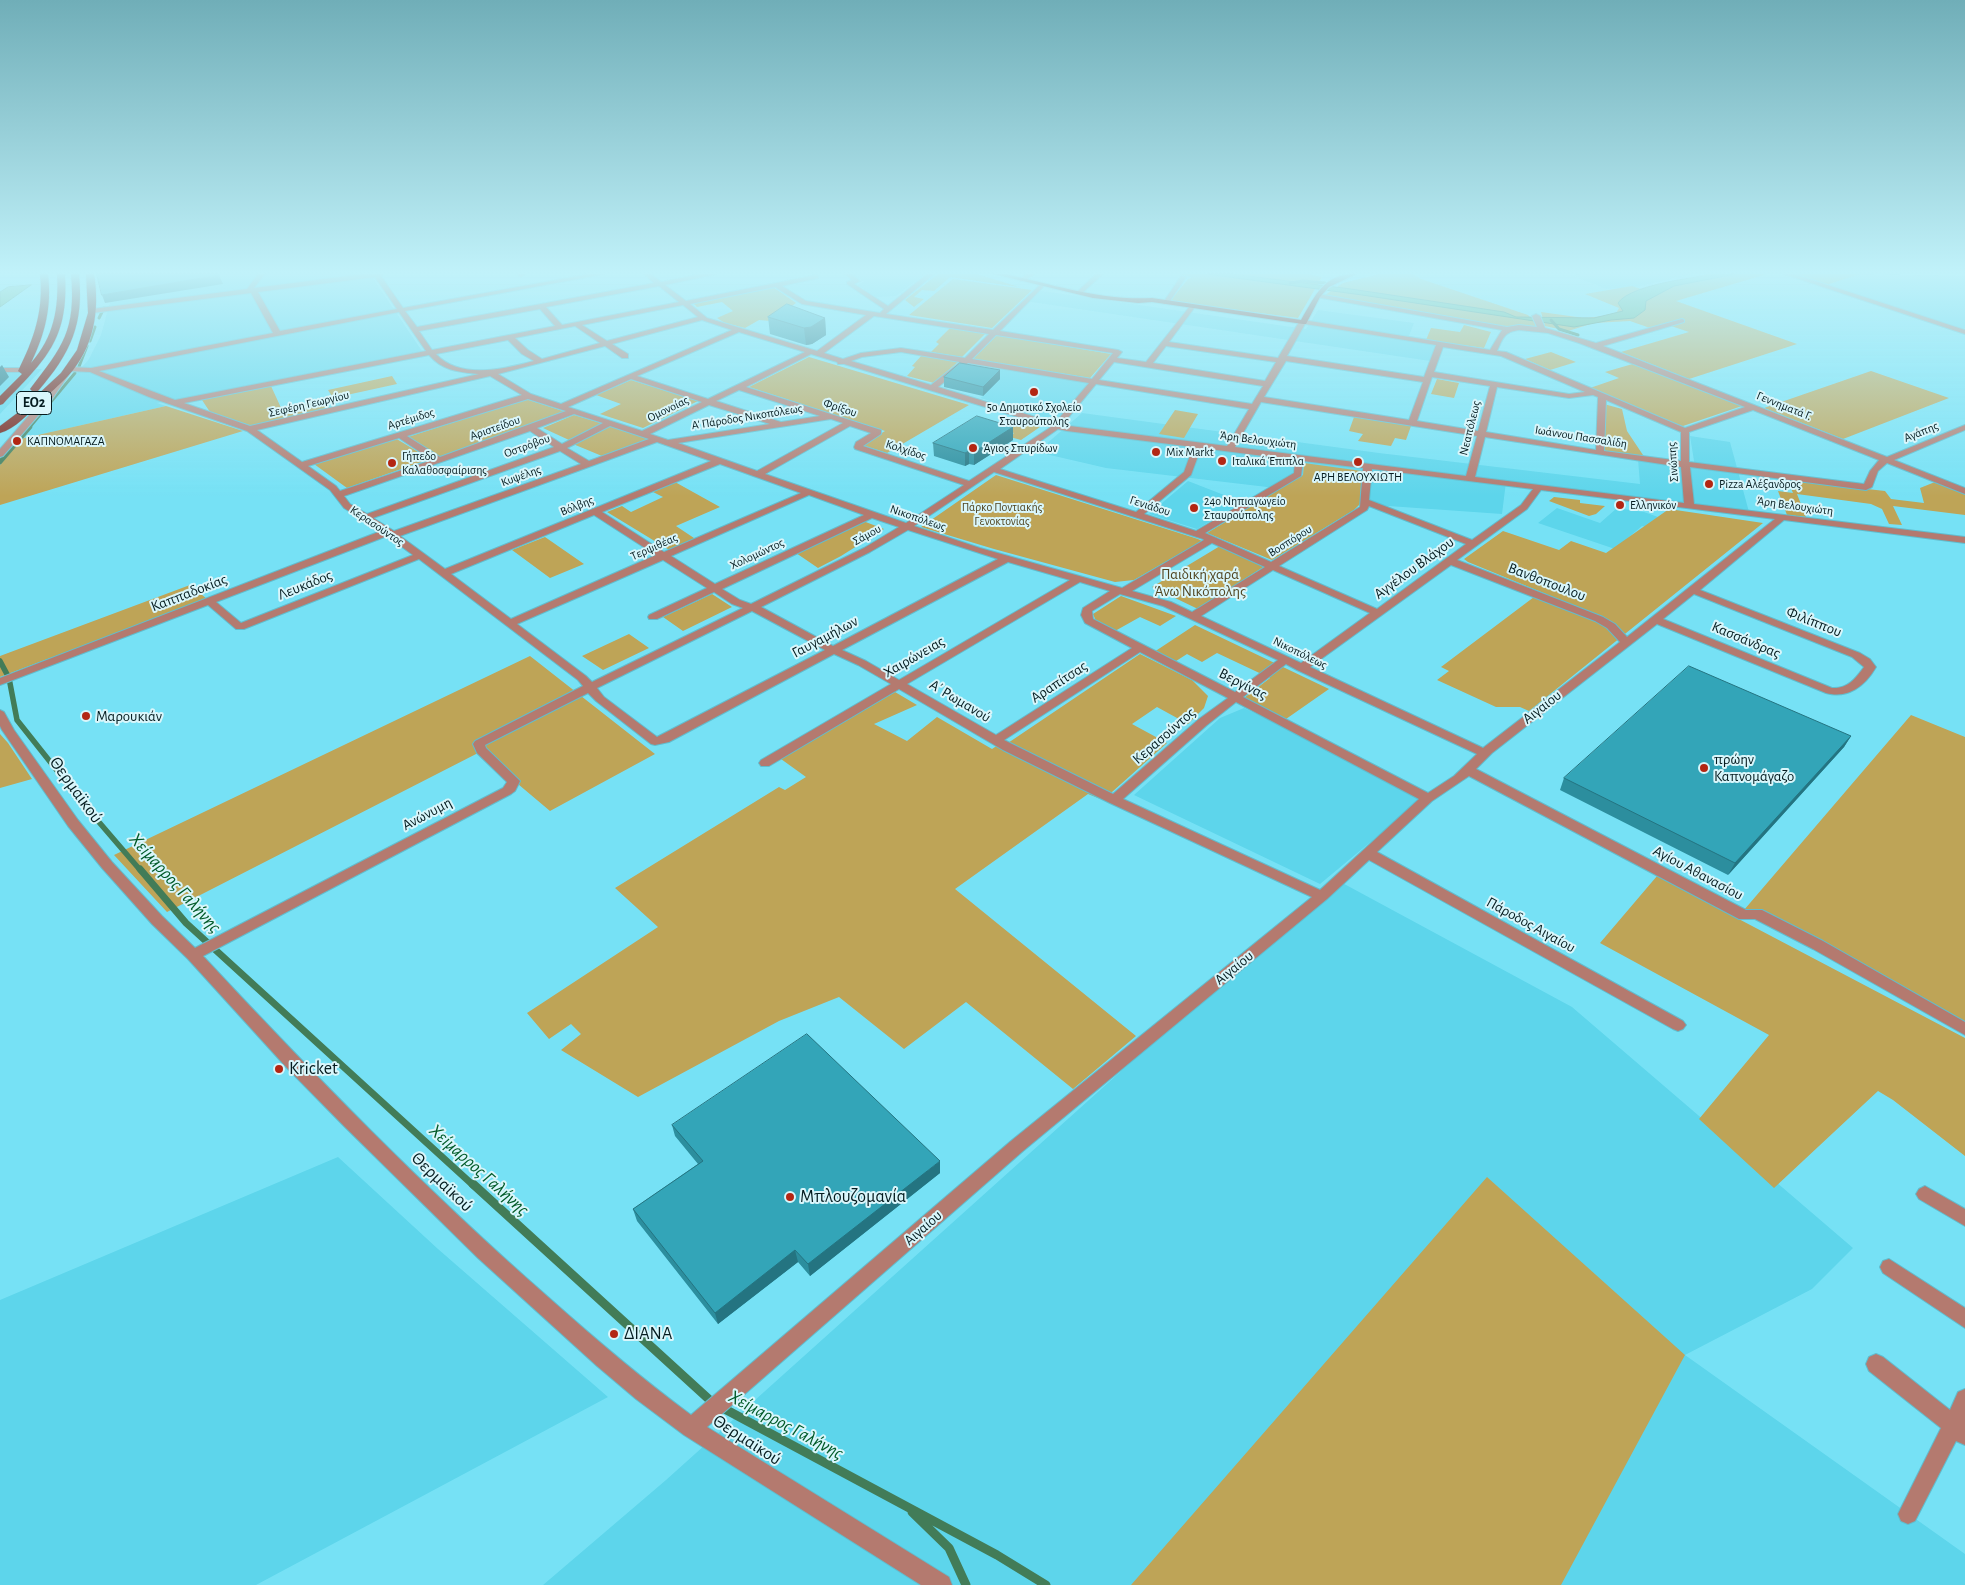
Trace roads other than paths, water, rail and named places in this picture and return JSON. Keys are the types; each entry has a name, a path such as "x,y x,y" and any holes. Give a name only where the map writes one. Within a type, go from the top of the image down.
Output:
{"highway":[{"name":"ΕΟ2","path":"14,388 34,348"},
{"name":"ΕΟ2","path":"0,402 43,357 48,348"},
{"name":"ΕΟ2","path":"0,429 54,368 65,348"},
{"name":"ΕΟ2","path":"0,429 18,418 68,371 80,348"}],"street":[{"path":"91,370 202,348"},
{"name":"Νικοπόλεως","path":"427,348 437,361 447,366 490,373 528,396 643,434 808,493 907,527 1159,601 1484,753"},
{"path":"174,403 452,348"},
{"path":"521,348 540,361"},
{"name":"Σεφέρη Γεωργίου","path":"250,430 590,348"},
{"path":"612,348 626,356"},
{"path":"561,407 695,348"},
{"name":"Άρη Βελουχιώτη","path":"796,348 1057,426 1198,446 1689,504 1962,540"},
{"name":"Ομονοίας","path":"643,434 739,387 828,348"},
{"path":"931,389 979,348"},
{"name":"Σάμου","path":"591,687 867,550 907,527 1057,426 1118,352 1093,348"},
{"path":"1146,366 1160,348"},
{"path":"1198,348 1282,360 1494,384 1569,396 1598,394"},
{"path":"1230,450 1289,348"},
{"path":"1412,423 1439,348"},
{"path":"1467,348 1494,352 1512,358 1685,431"},
{"path":"1494,352 1496,348"},
{"name":"Γεννηματά Γ.","path":"1600,348 1965,491"},
{"path":"841,362 861,355 901,350 1254,407"},
{"path":"1112,359 1267,384"},
{"path":"0,370 23,370"},
{"name":"Κερασούντος","path":"68,371 91,370 120,383 250,430 333,488 344,503 420,555 582,678 600,699 656,741"},
{"path":"0,454 47,400 68,371"},
{"path":"630,376 781,425"},
{"name":"Νεαπόλεως","path":"1470,478 1494,384"},
{"name":"Φρίξου","path":"739,387 878,432"},
{"path":"1598,394 1600,453"},
{"name":"Αρτέμιδος","path":"302,465 528,396"},
{"name":"Ιωάννου Πασσαλίδη","path":"1259,399 1669,464 1685,464 1866,487 1870,485 1876,468 1886,460"},
{"name":"Σινώπης","path":"1689,504 1685,464 1685,431 1753,407"},
{"name":"Αριστείδου","path":"338,495 532,429 574,411"},
{"name":"Α' Πάροδος Νικοπόλεως","path":"667,443 830,417"},
{"name":"Οστρόβου","path":"365,518 562,447 610,423"},
{"path":"757,475 850,423"},
{"name":"Αγάπης","path":"1886,460 1965,427"},
{"path":"532,429 589,465"},
{"name":"Κολχίδος","path":"878,432 859,444 858,447 970,484"},
{"path":"400,435 439,461"},
{"name":"Κυψέλης","path":"391,534 589,465 657,439"},
{"path":"1138,515 1188,473 1198,446"},
{"path":"1197,534 1298,474 1299,458"},
{"name":"Βόλβης","path":"444,573 719,461"},
{"path":"1368,466 1365,501 1474,544"},
{"name":"Γενιάδου","path":"992,469 1212,539 1378,613"},
{"name":"Αγγέλου Βλάχου","path":"1301,668 1524,507 1539,486"},
{"name":"Τερψιθέας","path":"510,623 808,493"},
{"name":"Βοσπόρου","path":"1194,616 1361,511 1364,508 1365,501"},
{"path":"1724,509 1754,522 1761,528 1763,534"},
{"name":"Α΄ Ρωμανού","path":"595,512 740,604 760,610 815,642 833,649 899,684 995,741 1114,800 1322,896"},
{"name":"Χολομώντος","path":"653,618 870,514"},
{"name":"Αιγαίου","path":"691,1428 1017,1146 1322,896 1428,798 1448,786 1468,770 1484,753 1783,517"},
{"name":"Καππαδοκίας","path":"0,682 209,601 391,534"},
{"path":"1122,590 1212,539"},
{"name":"Λευκάδος","path":"209,601 240,627 420,555"},
{"name":"Γαυγαμήλων","path":"656,741 665,739 1008,558"},
{"name":"Βανθοπουλου","path":"1450,560 1599,619 1612,626 1626,642"},
{"name":"Χαιρώνειας","path":"765,763 1080,578"},
{"name":"Βεργίνας","path":"1122,590 1089,609 1086,616 1091,622 1428,798"},
{"name":"Φιλίππου","path":"1692,590 1856,655 1869,664 1869,669 1850,690 1837,692 1825,690"},
{"name":"Κασσάνδρας","path":"1656,619 1825,690"},
{"name":"Αραπίτσας","path":"995,741 1138,648"},
{"name":"Κερασούντος","path":"1114,800 1172,749 1285,660"},
{"name":"Ανώνυμη","path":"193,955 507,791 514,784 514,781 480,750 479,744 486,738 591,687"},
{"name":"Θερμαϊκού","path":"0,714 19,746 73,823 107,865 301,1071 484,1252 604,1359 643,1392 691,1428 941,1585"},
{"name":"Αγίου Αθανασίου","path":"1468,770 1744,915 1757,914 1818,945 1965,1029"},
{"name":"Πάροδος Αιγαίου","path":"1368,852 1678,1025"},
{"path":"1925,1194 1965,1218"},
{"path":"1889,1266 1965,1319"},
{"path":"1876,1364 1959,1430"},
{"path":"1908,1514 1959,1430 1965,1399"}],"waterway":[{"path":"78,369 86,348"},
{"path":"29,428 75,373"},
{"path":"0,462 30,427"},
{"name":"Χείμαρρος Γαλήνης","path":"0,661 9,678 17,720 86,807 141,871"},
{"name":"Χείμαρρος Γαλήνης","path":"140,869 186,923 474,1186"},
{"name":"Χείμαρρος Γαλήνης","path":"473,1184 713,1403"},
{"name":"Χείμαρρος Γαλήνης","path":"721,1407 997,1555 1046,1585"},
{"path":"912,1512 949,1548 966,1585"}],"place":[{"name":"5ο Δημοτικό Σχολείο Σταυρούπολης","path":"1034,392"},
{"name":"ΚΑΠΝΟΜΑΓΑΖΑ","path":"17,441"},
{"name":"Άγιος Σπυρίδων","path":"973,448"},
{"name":"Mix Markt","path":"1156,452"},
{"name":"Ιταλικά Έπιπλα","path":"1222,461"},
{"name":"ΑΡΗ ΒΕΛΟΥΧΙΩΤΗ","path":"1358,462"},
{"name":"Γήπεδο Καλαθοσφαίρισης","path":"392,463"},
{"name":"Pizza Αλέξανδρος","path":"1709,484"},
{"name":"Ελληνικόν","path":"1620,505"},
{"name":"24ο Νηπιαγωγείο Σταυρούπολης","path":"1194,508"},
{"name":"Μαρουκιάν","path":"86,716"},
{"name":"πρώην Καπνομάγαζο","path":"1704,768"},
{"name":"Kricket","path":"279,1069"},
{"name":"Μπλουζομανία","path":"790,1197"},
{"name":"ΔΙΑΝΑ","path":"614,1334"}],"park label":[{"name":"Πάρκο Ποντιακής Γενοκτονίας","path":"1002,514"},
{"name":"Παιδική χαρά Άνω Νικόπολης","path":"1200,582"}]}
